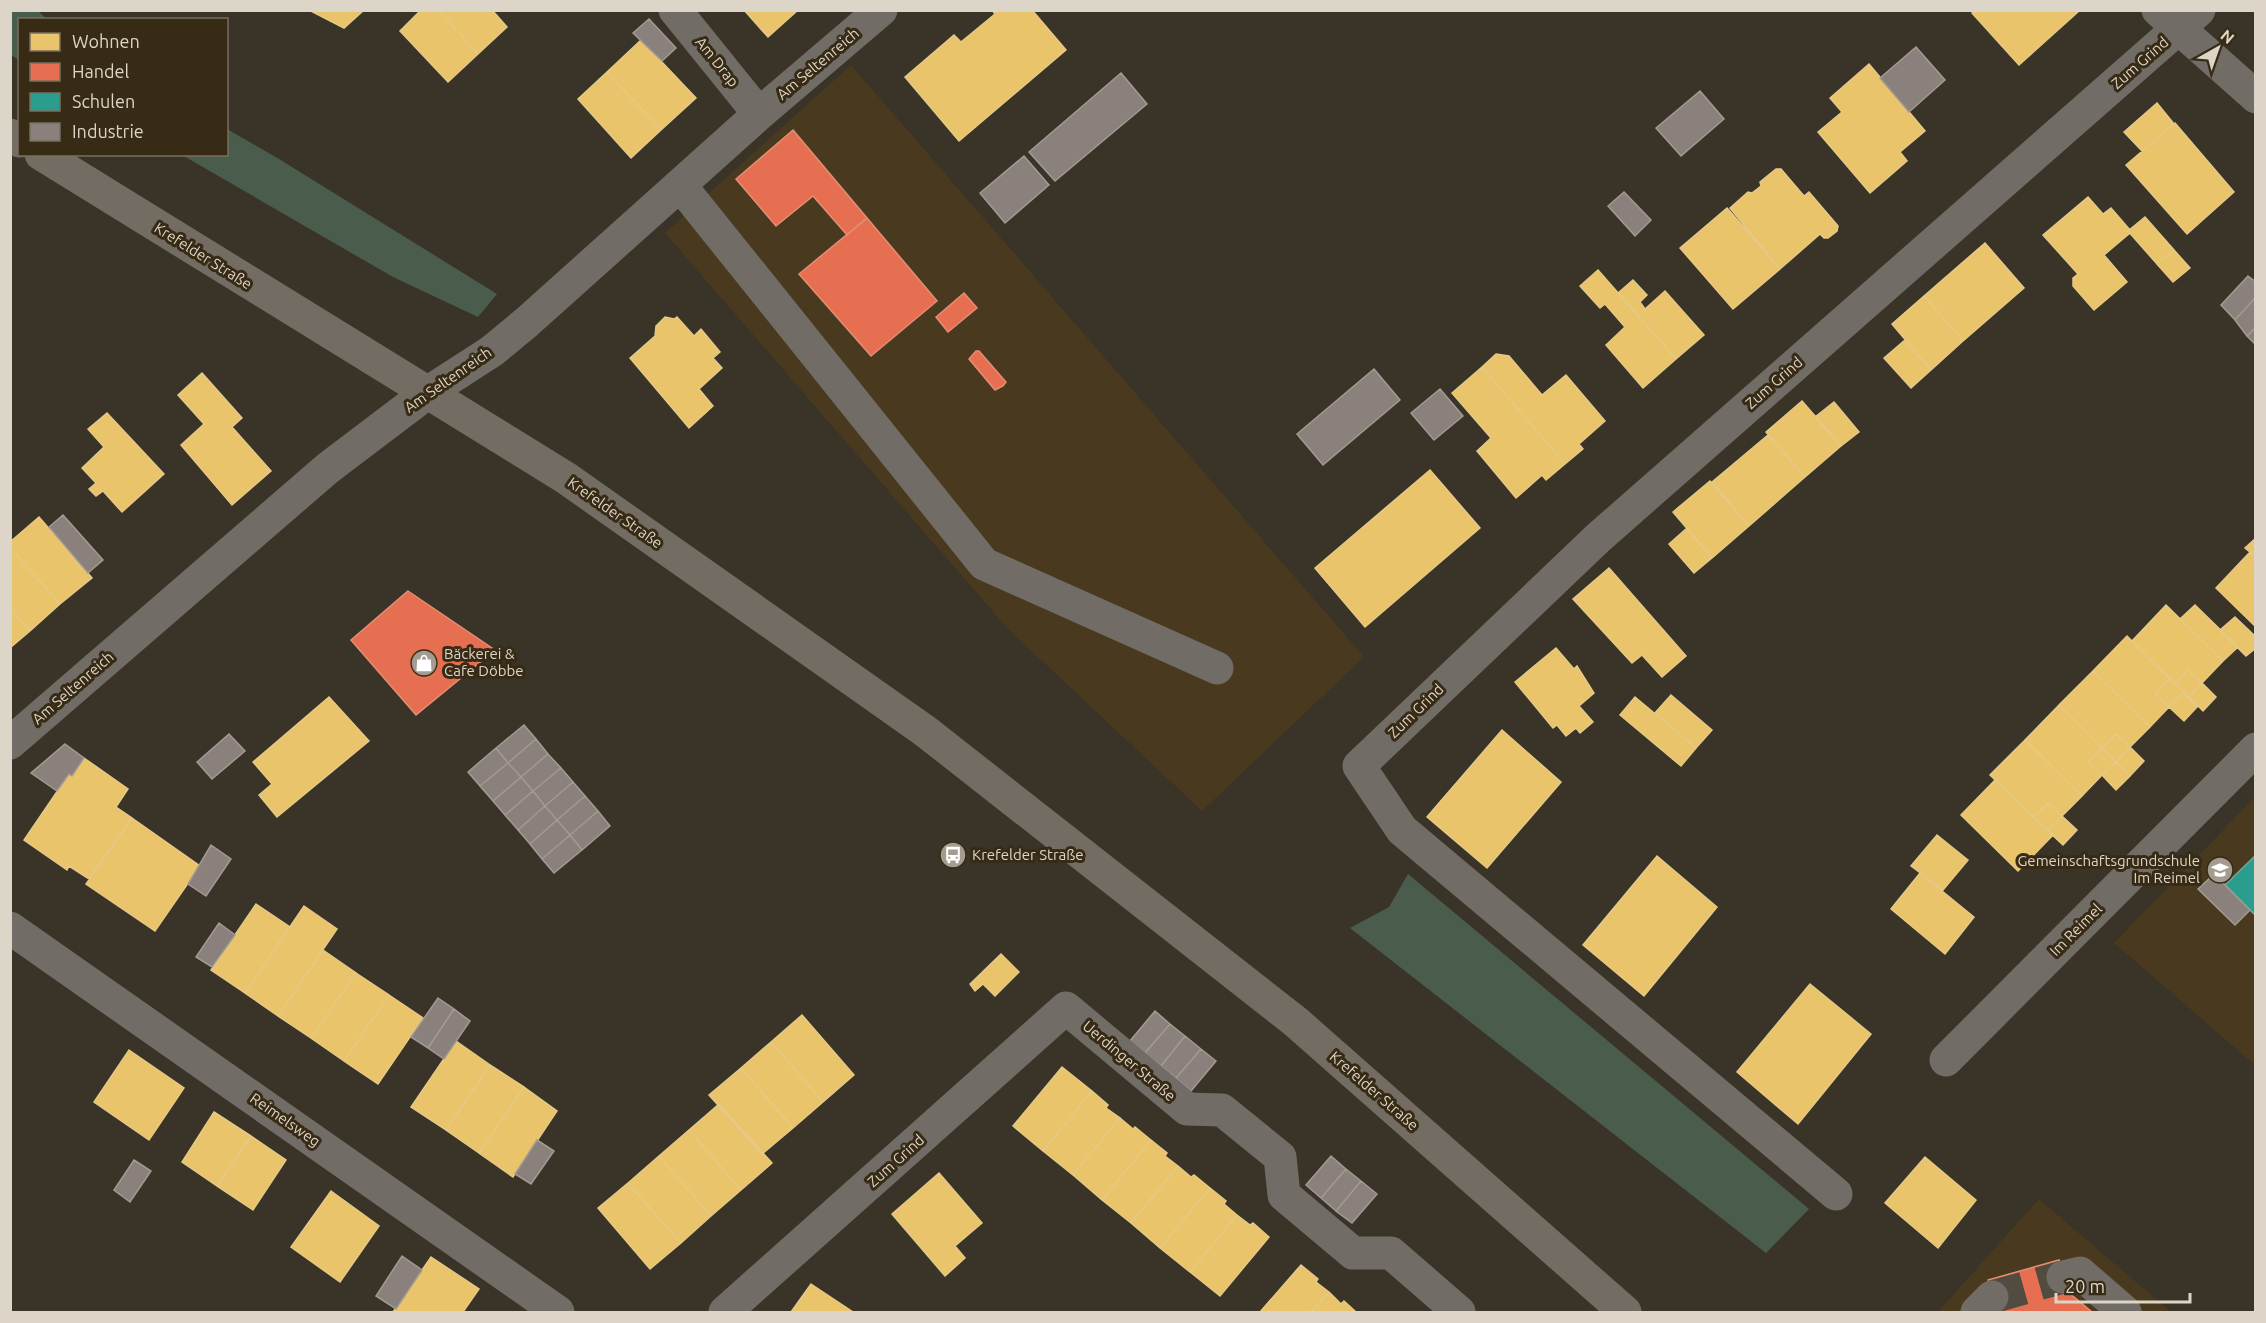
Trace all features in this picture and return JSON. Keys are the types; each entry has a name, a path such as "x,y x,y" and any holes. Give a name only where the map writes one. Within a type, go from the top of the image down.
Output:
{"main road":[{"name":"Krefelder Straße","path":"44,156 566,478 925,731 1296,1022 1625,1312"}],"street":[{"name":"Am Drap","path":"675,10 759,114"},
{"name":"Am Seltenreich","path":"10,743 328,468 427,393 500,344 759,114 881,10"},
{"path":"2179,16 2256,97"},
{"name":"Zum Grind","path":"1836,1194 1402,830 1359,766 1598,538 2179,16"},
{"path":"680,185 984,564 1217,668"},
{"name":"Im Reimel","path":"1946,1060 2256,749"},
{"name":"Reimelsweg","path":"10,928 558,1312"},
{"name":"Zum Grind","path":"726,1312 1066,1008"},
{"name":"Uerdinger Straße","path":"1066,1008 1187,1109 1222,1110 1280,1157 1284,1196 1353,1253 1391,1253 1460,1312"},
{"path":"2063,1277 2080,1273 2125,1312"}],"shaded area":[{"path":"851,65 1364,657 1202,811 1008,629 665,233"},
{"name":"Gemeinschaftsgrundschule Im Reimel","path":"2255,797 2255,1065 2114,943"},
{"path":"2039,1199 2171,1312 1938,1312"}],"green space":[{"path":"11,10 38,11 46,18 18,18 18,59 11,55"},
{"path":"228,130 497,294 478,317 393,277 184,156 228,156"},
{"path":"1408,874 1809,1209 1766,1253 1350,928 1389,907"}],"building: Wohnen":[{"path":"309,10 364,10 344,28"},
{"path":"421,10 438,10 478,54 448,82 400,31"},
{"path":"438,10 492,10 507,27 478,54"},
{"path":"744,10 798,10 768,37"},
{"path":"992,10 1032,10 1066,50 959,141 905,77 954,35 961,42 995,14"},
{"path":"1975,10 2079,11 2019,65 1972,13"},
{"path":"641,40 696,98 661,130 607,72"},
{"path":"1869,64 1925,131 1900,152 1907,161 1870,193 1818,132 1842,112 1830,98"},
{"path":"607,72 661,130 631,158 578,99"},
{"path":"2157,103 2174,124 2142,151 2124,132"},
{"path":"2175,123 2234,192 2187,234 2126,165"},
{"path":"1776,169 1781,169 1804,196 1809,192 1838,226 1837,231 1828,238 1820,234 1780,269 1730,208 1748,192 1752,193 1761,186 1760,182"},
{"path":"2088,197 2103,214 2111,208 2130,230 2128,231 2130,233 2104,255 2127,282 2094,310 2073,286 2073,278 2078,274 2043,235"},
{"path":"1727,208 1780,269 1733,309 1680,248"},
{"path":"2145,217 2174,250 2157,264 2128,231"},
{"path":"1985,243 2024,288 1963,341 1924,296"},
{"path":"2174,250 2190,268 2173,282 2157,264"},
{"path":"1598,270 1676,359 1643,388 1606,345 1625,327 1605,304 1600,308 1580,286"},
{"path":"1633,280 1647,295 1640,302 1645,309 1665,291 1704,335 1676,359 1618,293"},
{"path":"1924,296 1963,341 1931,370 1892,324"},
{"path":"665,317 674,319 677,317 694,336 701,329 720,352 713,358 722,368 699,389 713,406 689,428 630,358 655,336 656,326"},
{"path":"1905,340 1931,370 1911,388 1884,358"},
{"path":"1496,354 1509,356 1542,395 1566,375 1605,421 1579,444 1583,449 1565,464 1482,367"},
{"path":"1482,367 1565,464 1546,480 1542,475 1516,498 1477,451 1491,438 1452,393"},
{"path":"202,373 242,418 232,427 271,471 232,505 181,445 204,424 178,395"},
{"path":"1802,401 1841,446 1805,477 1766,432"},
{"path":"1834,402 1859,432 1841,446 1815,417"},
{"path":"107,413 164,474 122,512 103,491 96,496 89,489 96,483 82,468 104,447 88,429"},
{"path":"1768,435 1805,477 1749,526 1712,482"},
{"path":"1430,470 1480,528 1365,627 1315,568"},
{"path":"1710,481 1749,526 1712,558 1673,512"},
{"path":"39,517 92,578 60,604 10,547 10,542"},
{"path":"1687,528 1712,558 1694,573 1669,544"},
{"path":"2256,538 2256,557 2245,548"},
{"path":"10,547 60,604 30,631 10,608"},
{"path":"2250,552 2256,557 2256,627 2216,588"},
{"path":"1609,568 1686,656 1662,677 1642,655 1632,663 1573,599"},
{"path":"2166,605 2223,661 2202,683 2188,670 2175,683 2132,641"},
{"path":"2195,605 2238,647 2223,661 2180,619"},
{"path":"10,608 30,631 10,648"},
{"path":"2235,617 2256,637 2256,648 2246,656 2220,630"},
{"path":"2127,636 2170,679 2155,693 2169,707 2150,727 2093,671"},
{"path":"1556,648 1574,669 1577,666 1594,693 1579,706 1593,722 1580,733 1576,728 1566,736 1557,725 1553,728 1515,682"},
{"path":"2188,670 2202,683 2189,697 2175,683"},
{"path":"2093,671 2150,727 2130,747 2116,734 2102,748 2059,705"},
{"path":"2170,679 2184,692 2169,707 2155,693"},
{"path":"2202,683 2216,697 2203,711 2189,697"},
{"path":"2183,693 2197,707 2184,721 2169,707"},
{"path":"1671,695 1712,730 1696,748 1655,713"},
{"path":"329,697 369,741 277,817 259,795 272,784 253,762"},
{"path":"1635,697 1696,748 1681,766 1620,715"},
{"path":"2059,705 2102,748 2088,762 2102,775 2082,796 2025,740"},
{"path":"1502,730 1561,782 1487,868 1427,817"},
{"path":"2116,734 2130,747 2116,762 2102,748"},
{"path":"2025,740 2082,796 2062,816 2048,803 2034,817 2048,831 1990,775"},
{"path":"2130,747 2144,761 2130,776 2116,762"},
{"path":"2102,748 2116,762 2102,775 2088,762"},
{"path":"84,758 128,789 116,807 132,818 89,879 69,866 67,870 24,840 69,774 72,776"},
{"path":"2116,762 2130,776 2116,790 2102,775"},
{"path":"1995,780 2053,835 2018,871 1961,815"},
{"path":"2048,803 2062,816 2048,831 2034,817"},
{"path":"2062,816 2077,830 2063,845 2048,831"},
{"path":"132,818 200,866 155,931 86,884"},
{"path":"1937,835 1968,860 1943,890 1911,866"},
{"path":"1657,856 1717,907 1644,996 1583,945"},
{"path":"1920,873 1974,917 1945,954 1891,909"},
{"path":"256,904 290,927 245,993 211,970"},
{"path":"304,906 337,929 278,1016 245,993"},
{"path":"323,950 356,973 311,1038 278,1016"},
{"path":"1001,954 1019,972 995,996 983,984 975,991 970,984"},
{"path":"356,973 389,995 344,1061 311,1038"},
{"path":"1810,984 1871,1034 1798,1124 1737,1072"},
{"path":"389,995 423,1018 378,1084 344,1061"},
{"path":"802,1015 854,1075 823,1102 771,1042"},
{"path":"456,1041 490,1065 446,1130 411,1107"},
{"path":"771,1042 823,1102 793,1128 741,1068"},
{"path":"129,1050 184,1088 149,1140 94,1102"},
{"path":"490,1065 524,1087 479,1153 446,1130"},
{"path":"1062,1067 1092,1091 1043,1151 1013,1126"},
{"path":"741,1068 793,1128 762,1154 709,1095"},
{"path":"524,1087 557,1111 513,1177 479,1153"},
{"path":"1092,1091 1108,1105 1106,1108 1120,1118 1073,1175 1043,1151"},
{"path":"719,1104 772,1163 741,1190 689,1130"},
{"path":"214,1112 251,1136 217,1186 182,1162"},
{"path":"1120,1118 1151,1140 1102,1200 1073,1175"},
{"path":"689,1130 741,1190 711,1216 659,1156"},
{"path":"251,1136 286,1160 253,1210 217,1186"},
{"path":"1151,1140 1167,1153 1165,1156 1178,1166 1131,1223 1102,1200"},
{"path":"659,1156 711,1216 681,1243 628,1183"},
{"path":"1925,1157 1976,1200 1938,1248 1885,1203"},
{"path":"1178,1166 1210,1188 1160,1248 1131,1223"},
{"path":"939,1173 982,1223 955,1246 965,1258 945,1276 892,1214"},
{"path":"628,1183 681,1243 650,1269 598,1208"},
{"path":"1210,1188 1226,1201 1224,1204 1237,1215 1190,1272 1160,1248"},
{"path":"331,1191 379,1226 340,1282 291,1247"},
{"path":"1237,1215 1250,1225 1253,1223 1269,1237 1220,1296 1190,1272"},
{"path":"431,1257 479,1289 463,1312 393,1312"},
{"path":"1301,1265 1318,1279 1316,1282 1329,1292 1311,1312 1260,1312"},
{"path":"811,1284 853,1312 791,1312"},
{"path":"1329,1292 1341,1304 1344,1301 1356,1312 1311,1312"}],"building: Handel":[{"path":"793,130 867,218 847,235 813,196 776,226 736,179"},
{"path":"867,218 937,301 871,356 799,274"},
{"path":"964,293 977,308 948,332 936,317"},
{"path":"976,351 979,351 1006,382 1003,386 995,390 969,359"},
{"name":"Bäckerei & Cafe Döbbe","path":"408,591 495,650 416,715 351,640"},
{"path":"2059,1260 2068,1292 2092,1312 1997,1312 1988,1280"}],"building: Schulen":[{"path":"2256,855 2256,916 2225,885"}],"building: Industrie":[{"path":"649,19 676,48 662,61 633,33"},
{"path":"1916,47 1945,80 1909,112 1880,78"},
{"path":"1121,73 1147,104 1055,181 1029,152"},
{"path":"1700,91 1724,119 1681,156 1656,128"},
{"path":"1024,156 1049,185 1005,223 980,193"},
{"path":"1624,192 1651,220 1635,236 1608,206"},
{"path":"2248,276 2256,282 2256,297 2235,320 2221,305"},
{"path":"2256,297 2256,327 2247,336 2235,320"},
{"path":"2256,327 2256,345 2247,336"},
{"path":"1374,369 1400,400 1323,465 1297,434"},
{"path":"1440,389 1463,416 1434,440 1411,413"},
{"path":"63,515 103,560 88,573 49,527"},
{"path":"524,725 536,739 508,763 496,748"},
{"path":"229,734 245,751 212,779 197,762"},
{"path":"536,739 548,754 521,777 508,763"},
{"path":"65,744 84,758 72,776 69,774 57,791 31,773"},
{"path":"496,748 508,763 480,786 468,772"},
{"path":"548,754 561,768 533,791 521,777"},
{"path":"508,763 521,777 493,801 480,786"},
{"path":"561,768 573,782 545,806 533,791"},
{"path":"521,777 533,791 505,815 493,801"},
{"path":"573,782 585,796 557,820 545,806"},
{"path":"533,791 545,806 518,830 505,815"},
{"path":"585,796 598,811 570,835 557,820"},
{"path":"545,806 557,820 530,844 518,830"},
{"path":"598,811 610,826 582,850 570,835"},
{"path":"557,820 570,835 542,859 530,844"},
{"path":"570,835 582,850 554,873 542,859"},
{"path":"211,845 231,859 206,896 188,884"},
{"path":"2214,874 2250,910 2235,925 2198,889"},
{"path":"219,923 235,935 212,967 196,957"},
{"path":"438,998 454,1009 428,1048 411,1037"},
{"path":"454,1009 470,1021 444,1059 428,1048"},
{"path":"1155,1011 1170,1024 1145,1053 1130,1041"},
{"path":"1170,1024 1185,1036 1161,1066 1145,1053"},
{"path":"1185,1036 1201,1049 1176,1078 1161,1066"},
{"path":"1201,1049 1216,1061 1191,1091 1176,1078"},
{"path":"537,1140 554,1151 531,1184 515,1174"},
{"path":"1331,1156 1346,1169 1321,1198 1306,1185"},
{"path":"134,1160 151,1171 130,1202 114,1190"},
{"path":"1346,1169 1361,1181 1336,1211 1321,1198"},
{"path":"1361,1181 1377,1194 1352,1223 1336,1211"},
{"path":"402,1256 422,1270 396,1309 376,1296"}],"tunnel":[{"path":"1992,1297 2063,1277"}],"place":[{"name":"Bäckerei & Cafe Döbbe","path":"424,663"},
{"name":"Krefelder Straße","path":"953,855"},
{"name":"Gemeinschaftsgrundschule Im Reimel","path":"2220,870"}]}
